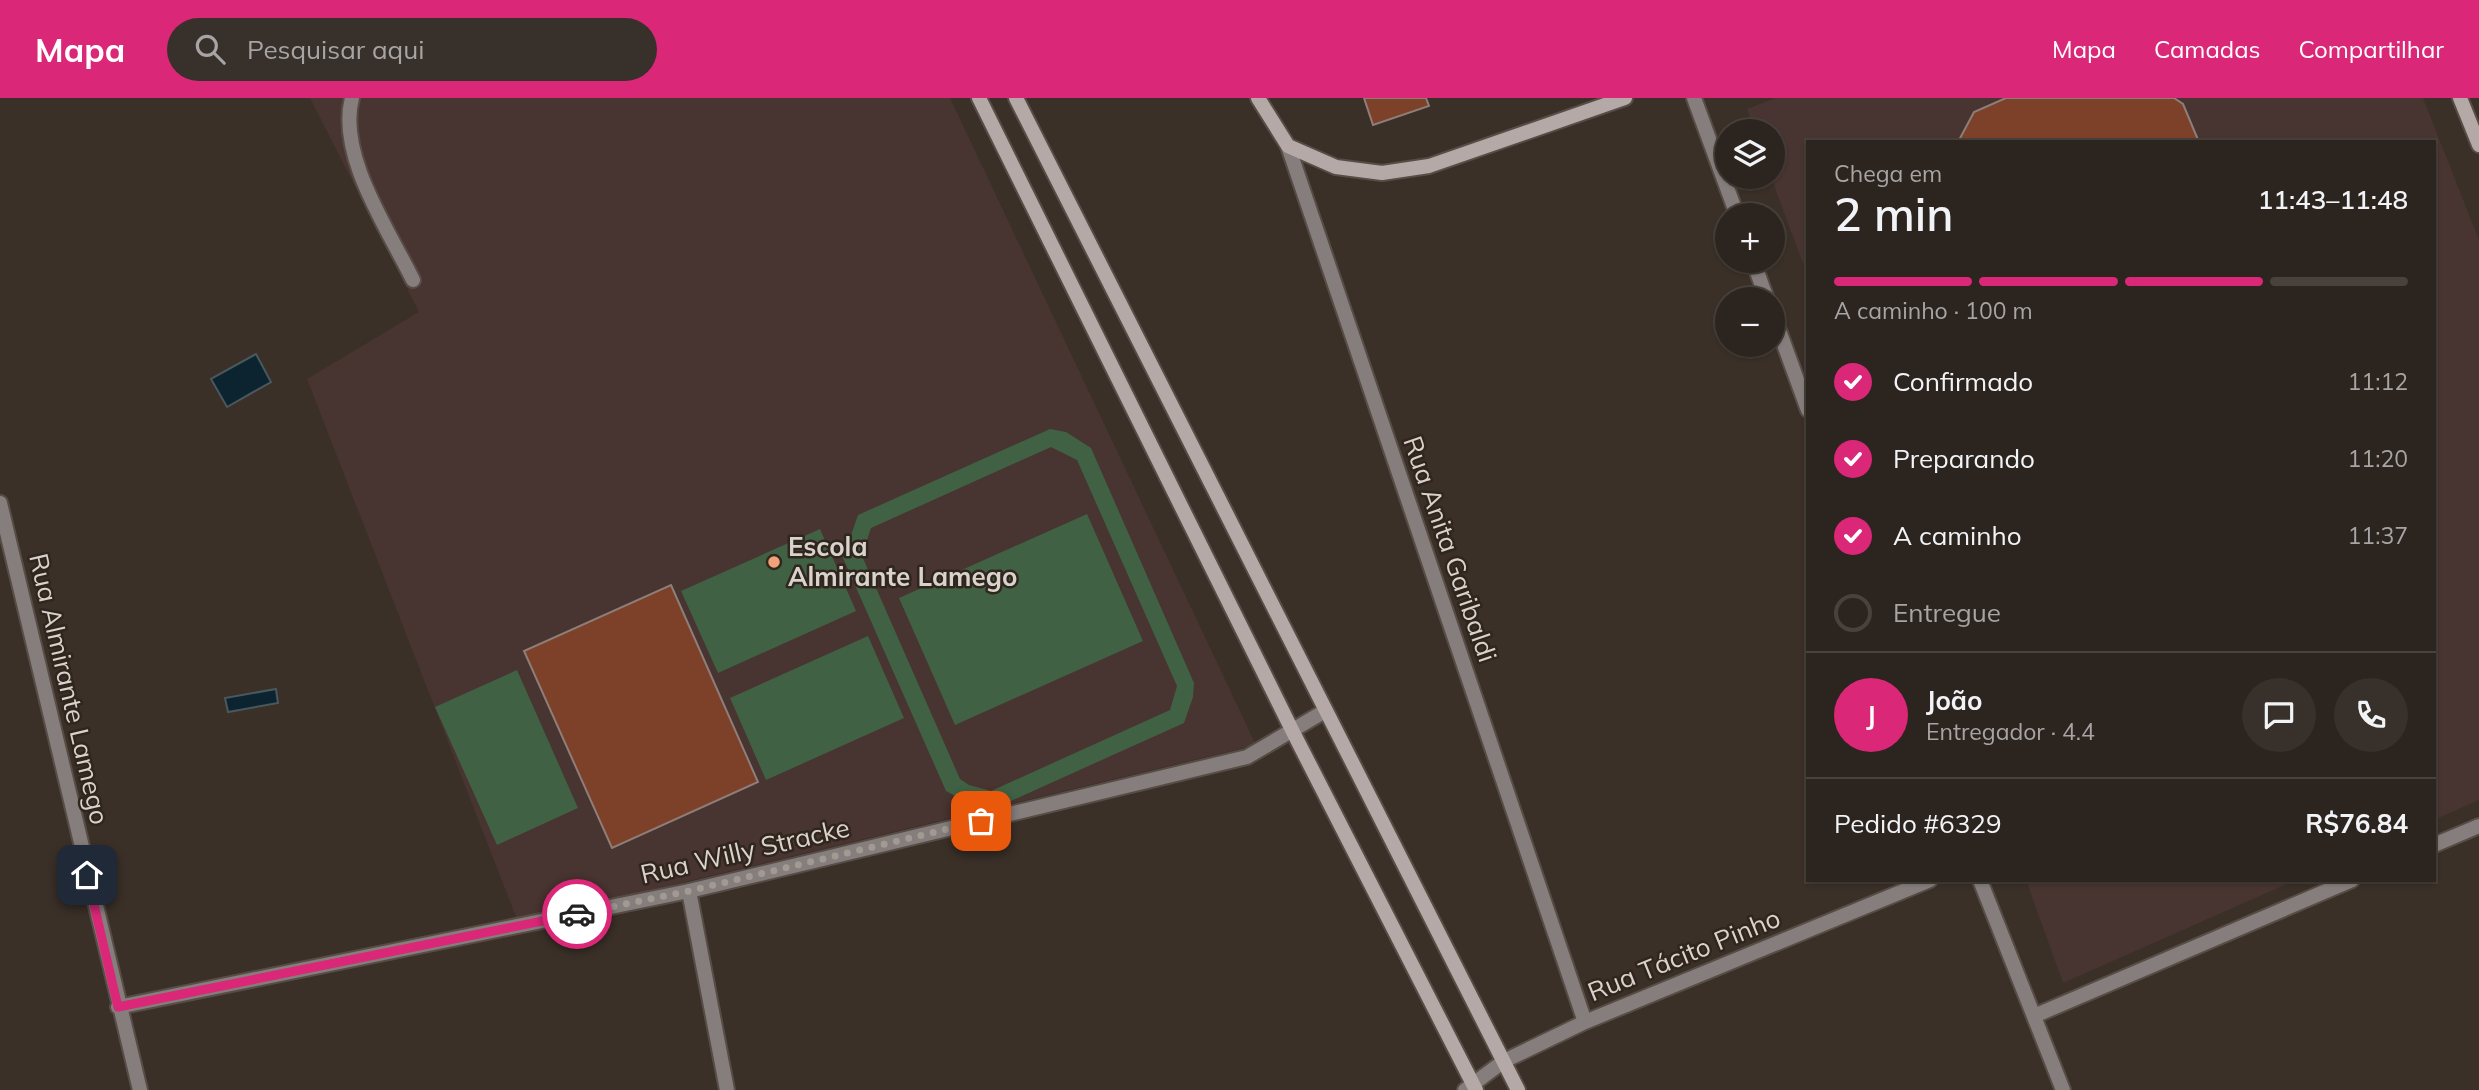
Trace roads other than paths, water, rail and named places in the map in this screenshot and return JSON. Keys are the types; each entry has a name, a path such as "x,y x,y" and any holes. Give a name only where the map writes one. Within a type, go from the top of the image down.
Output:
{"street":[{"path":"352,98 348,134 353,157 412,280"},
{"path":"979,98 1471,1088"},
{"path":"1016,98 1518,1090"},
{"name":"Rua Anita Garibaldi","path":"1258,98 1288,146 1585,1022"},
{"path":"1288,146 1336,167 1382,173 1429,166 1625,98"},
{"path":"1694,98 1733,203"},
{"path":"2460,98 2479,145"},
{"path":"1785,347 1806,405"},
{"name":"Rua Almirante Lamego","path":"0,503 118,1007 140,1090"},
{"name":"Rua Willy Stracke","path":"118,1007 689,891 1247,757 1325,711"},
{"path":"2436,844 2479,826"},
{"name":"Rua Tácito Pinho","path":"1471,1088 1504,1061 1585,1022 1925,882"},
{"path":"1981,882 2063,1090"},
{"path":"2034,1016 2346,882"},
{"path":"689,891 727,1090"}],"water":[{"path":"256,354 271,382 227,407 211,379"},
{"path":"276,689 278,703 228,712 225,698"}],"place":[{"name":"Escola Almirante Lamego","path":"774,562"}]}
